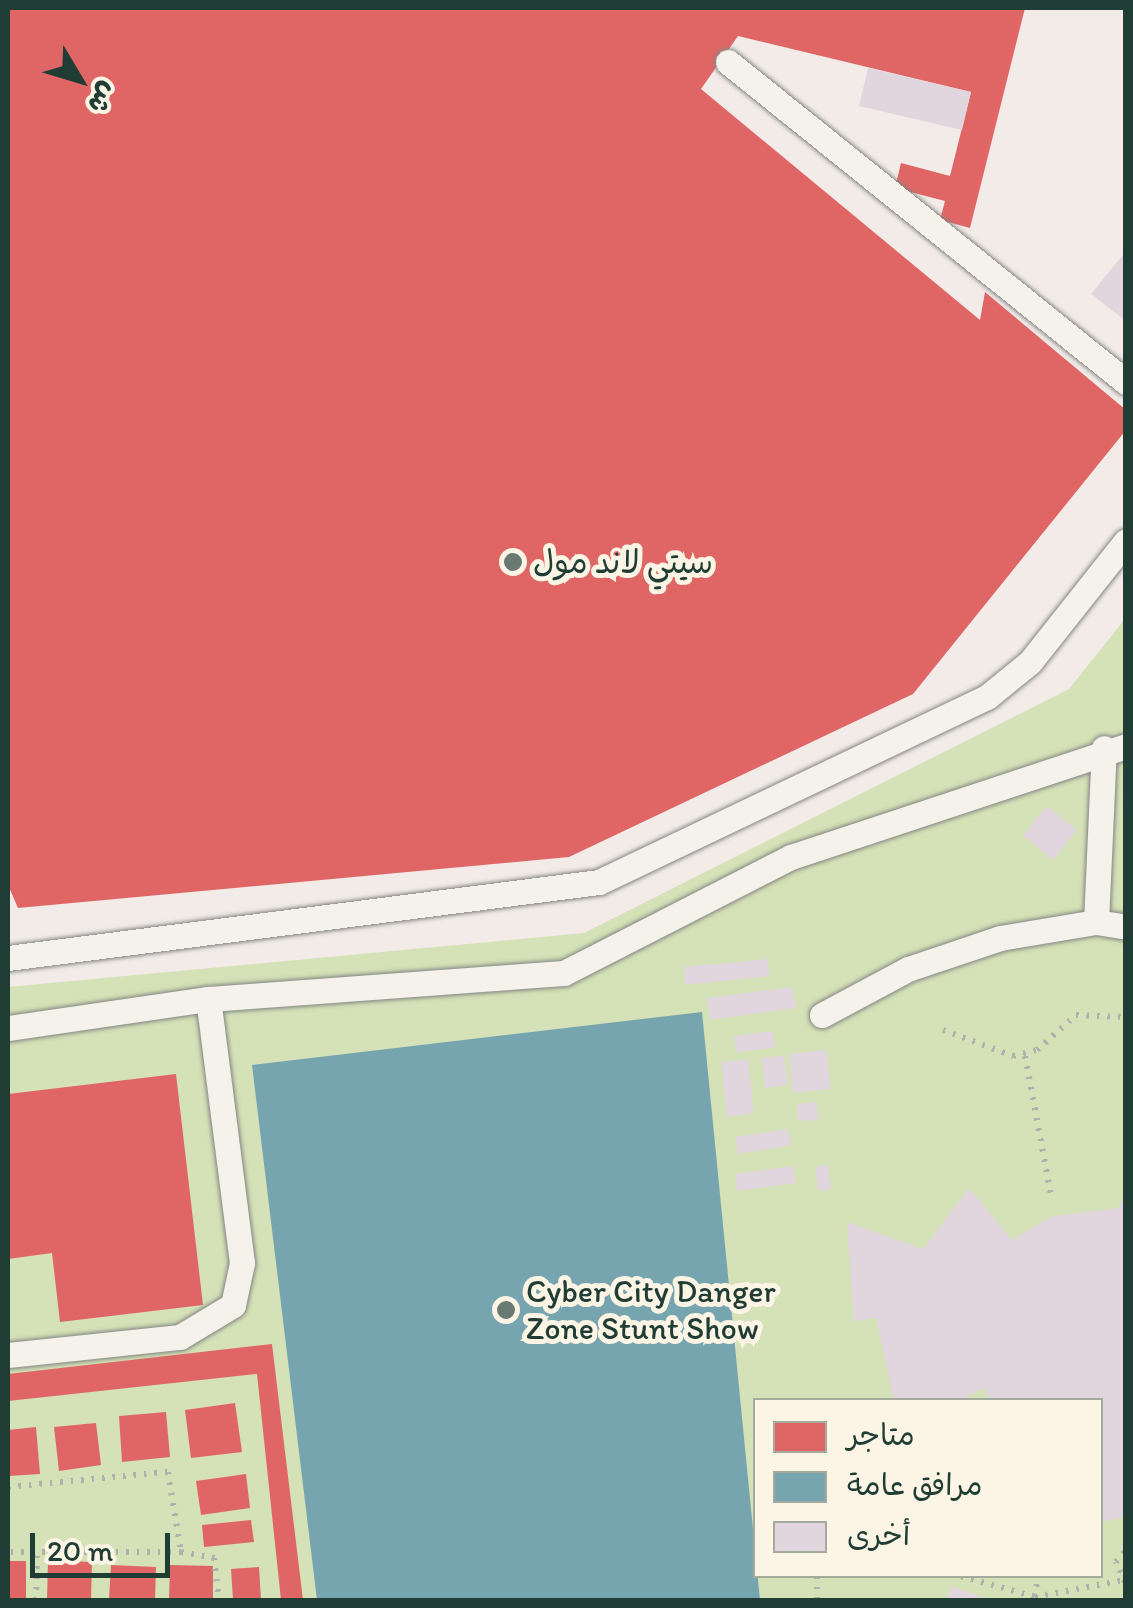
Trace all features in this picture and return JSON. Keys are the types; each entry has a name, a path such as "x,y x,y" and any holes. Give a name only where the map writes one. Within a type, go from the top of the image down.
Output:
{"lane":[{"path":"728,62 1126,382"},
{"path":"8,958 599,882 987,697 1030,662 1126,541"},
{"path":"8,1028 208,1000 564,973 790,858 1115,747 1096,922"},
{"path":"822,1015 954,952 1096,922 1126,927"},
{"path":"8,1355 180,1337 233,1304 242,1264 208,1000"}],"path":[{"path":"1024,1056 1076,1015 1126,1017"},
{"path":"943,1030 1024,1056"},
{"path":"1024,1056 1052,1195"},
{"path":"8,1486 168,1472 181,1552"},
{"path":"968,1578 1035,1597 1125,1581 1116,1557 1126,1550"},
{"path":"36,1600 37,1551"},
{"path":"8,1552 181,1552 214,1558 219,1600"},
{"path":"1035,1597 1038,1578"}],"green space":[{"path":"1125,619 1125,1600 8,1600 8,987 584,933 1069,689"}],"building: متاجر":[{"name":"سيتي لاند مول","path":"8,8 1025,8 970,228 940,220 945,201 895,188 901,163 950,176 971,92 738,36 701,89 980,320 985,292 1126,410 1126,430 913,694 569,857 18,908 8,885"},
{"path":"176,1074 203,1305 60,1322 52,1253 8,1259 8,1094"},
{"path":"272,1344 303,1600 281,1600 257,1374 8,1401 8,1374"},
{"path":"235,1403 242,1452 191,1458 185,1410"},
{"path":"166,1412 170,1457 122,1462 119,1416"},
{"path":"96,1423 101,1465 59,1471 54,1427"},
{"path":"36,1427 40,1474 8,1476 8,1430"},
{"path":"246,1474 250,1508 201,1515 196,1481"},
{"path":"251,1520 254,1542 204,1547 202,1525"},
{"path":"48,1560 92,1562 91,1600 47,1600"},
{"path":"8,1561 26,1561 26,1600 8,1600"},
{"path":"111,1565 156,1567 155,1600 109,1600"},
{"path":"170,1565 213,1566 213,1600 169,1600"},
{"path":"259,1567 261,1600 233,1600 231,1569"}],"building: مرافق عامة":[{"name":"Cyber City Danger Zone Stunt Show","path":"702,1012 753,1529 753,1578 758,1578 760,1600 317,1600 252,1065"}],"building: أخرى":[{"path":"868,68 971,92 962,130 859,106"},
{"path":"1126,251 1126,321 1091,294"},
{"path":"1047,806 1077,830 1053,860 1023,835"},
{"path":"768,959 769,976 685,985 684,967"},
{"path":"792,987 796,1008 710,1020 707,998"},
{"path":"773,1031 775,1048 736,1052 734,1036"},
{"path":"826,1050 831,1089 793,1093 789,1054"},
{"path":"784,1056 788,1085 765,1088 762,1058"},
{"path":"748,1059 754,1113 727,1117 721,1062"},
{"path":"817,1102 818,1120 798,1121 797,1104"},
{"path":"788,1129 791,1145 738,1154 735,1137"},
{"path":"828,1165 831,1189 818,1191 815,1167"},
{"path":"793,1166 796,1183 737,1191 735,1174"},
{"path":"969,1188 1012,1240 1052,1216 1119,1208 1126,1189 1126,1517 1103,1521 1103,1398 988,1398 984,1388 966,1398 894,1398 876,1318 854,1321 847,1222 923,1249"},
{"path":"951,1586 990,1600 946,1600"}],"place":[{"name":"سيتي لاند مول","path":"513,562"},
{"name":"Cyber City Danger Zone Stunt Show","path":"506,1310"}]}
